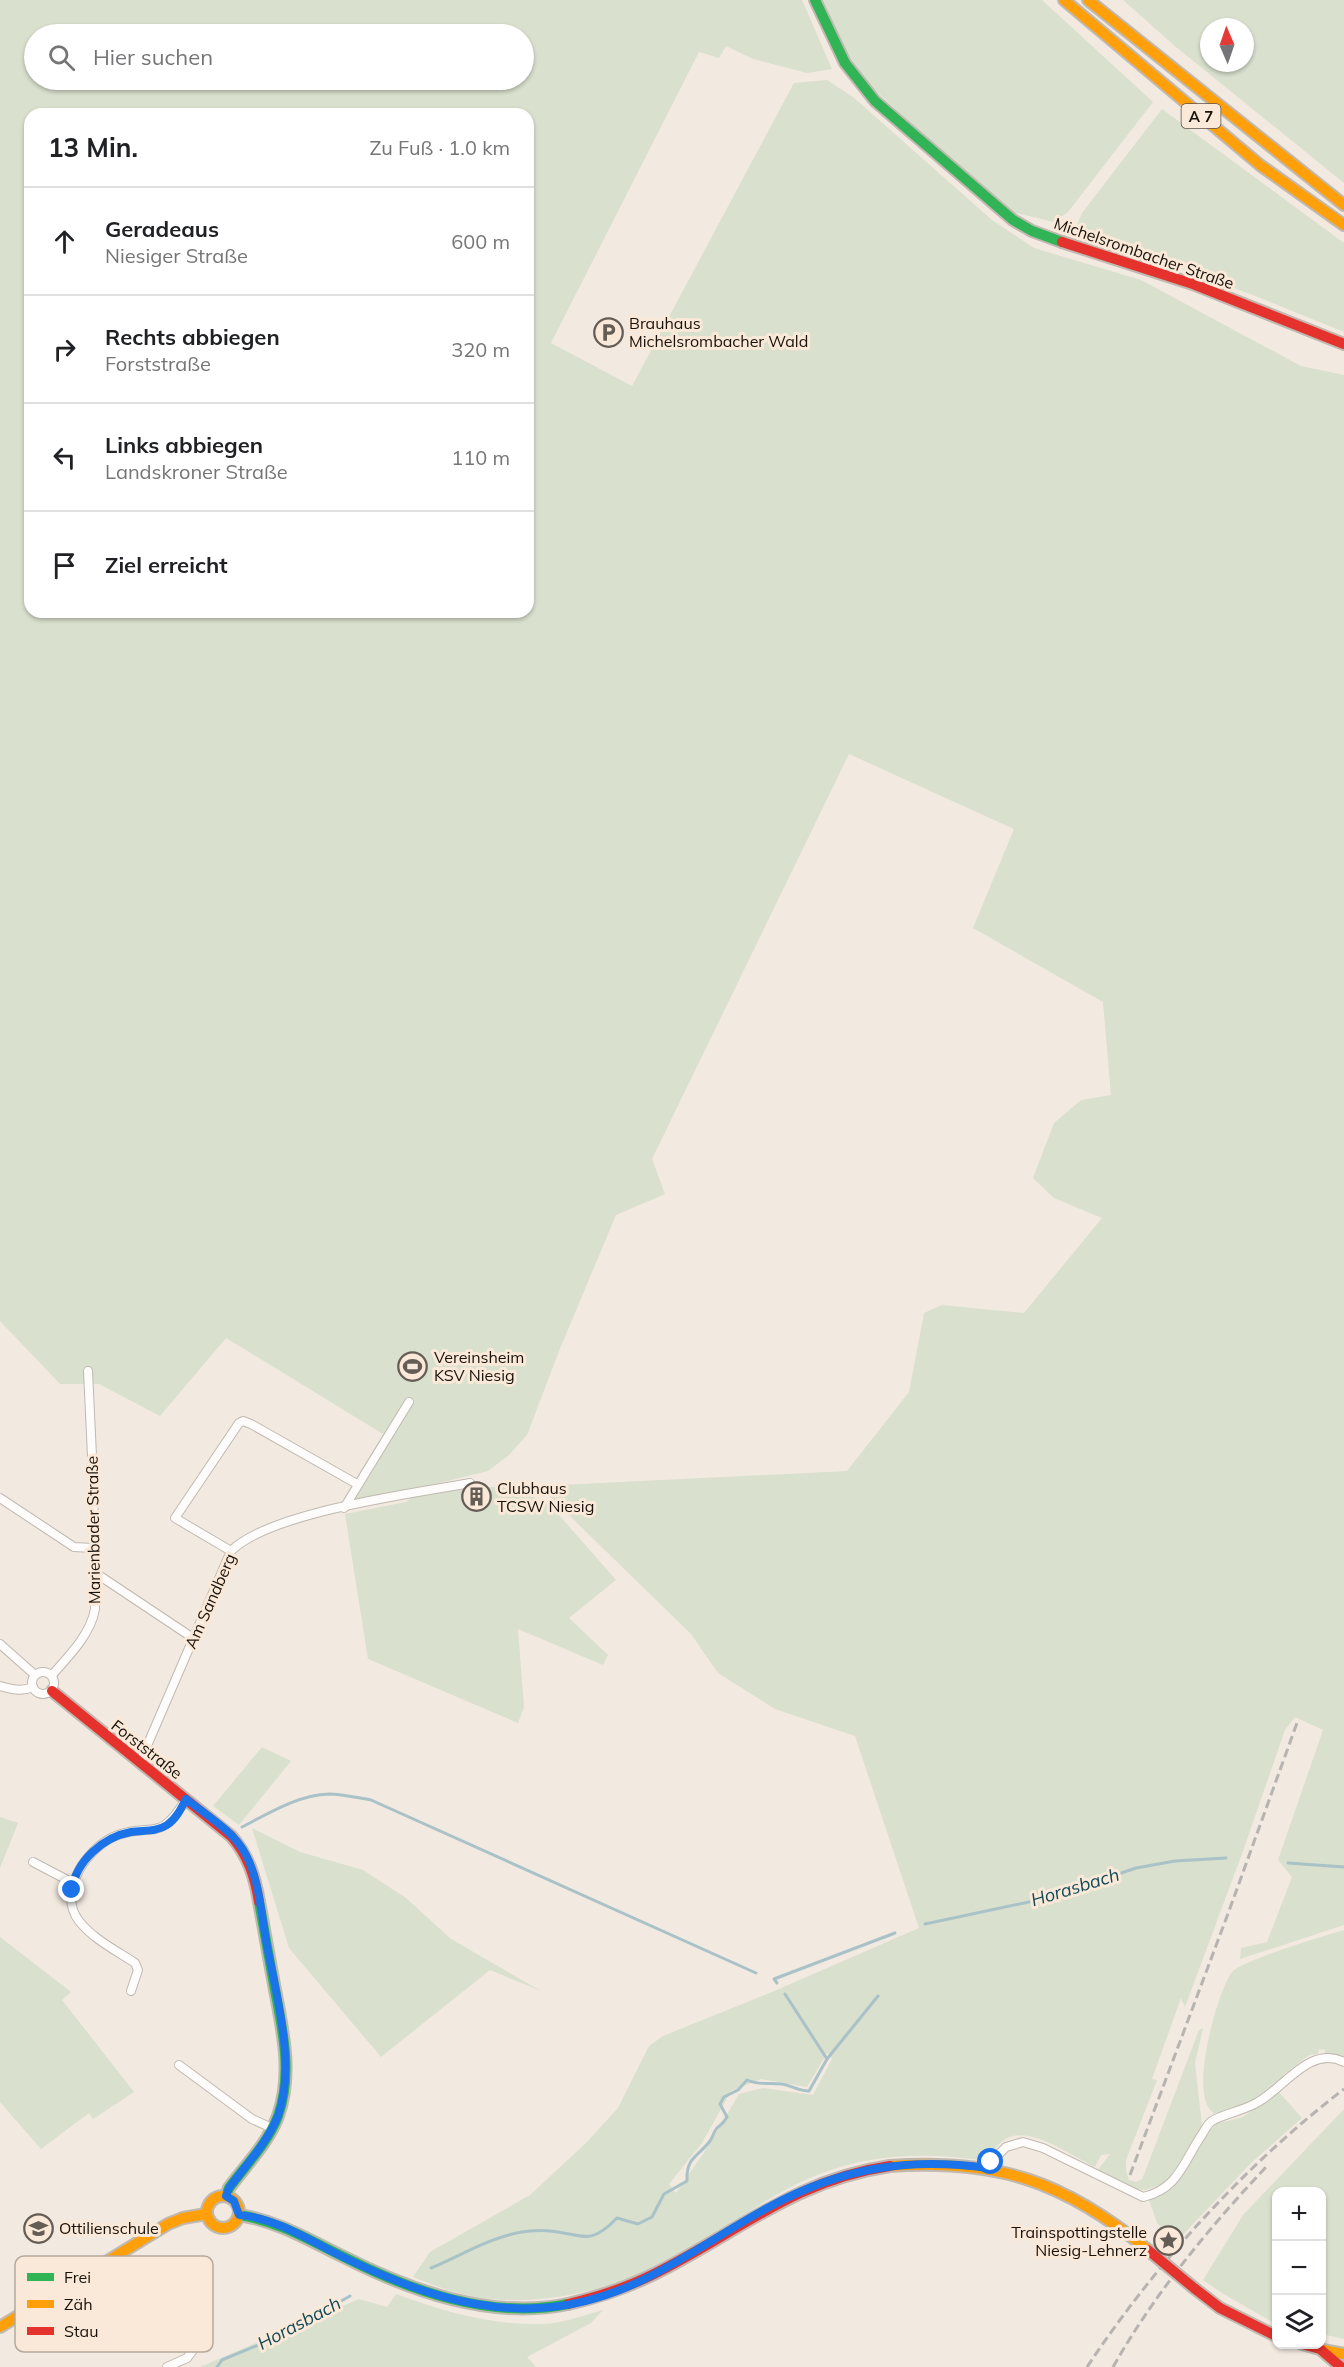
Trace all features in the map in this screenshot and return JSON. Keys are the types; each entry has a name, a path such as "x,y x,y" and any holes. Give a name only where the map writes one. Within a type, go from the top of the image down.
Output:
{"main road":[{"name":"Michelsrombacher Straße","path":"815,0 845,63 863,87 898,122 1014,220 1032,231 1060,242 1249,304 1344,344"},
{"name":"A 7","path":"1064,0 1260,165 1344,225"},
{"name":"A 7","path":"1088,0 1344,205"},
{"name":"Forststraße","path":"52,1690 233,1837 246,1854 256,1883 285,2051 281,2103 272,2128 262,2145 229,2188 226,2196"},
{"path":"239,2215 258,2217 277,2224 366,2268 436,2296 497,2308 534,2308 570,2304 629,2287 676,2264 766,2208 839,2177 878,2167 915,2163 988,2168 1028,2178 1078,2200 1115,2223 1194,2288 1228,2312 1272,2334"},
{"path":"226,2196 234,2201 239,2215 234,2224 225,2228 215,2227 206,2214 211,2200 226,2196"},
{"path":"116,2256 168,2224 183,2218 206,2214"},
{"path":"0,2327 15,2318"},
{"path":"1320,2349 1344,2354"},
{"path":"1320,2349 1341,2367"}],"street":[{"name":"Marienbader Straße","path":"52,1675 67,1658 92,1620 95,1609 93,1477 88,1371"},
{"path":"344,1508 409,1402"},
{"path":"231,1551 175,1518 239,1423 243,1421 251,1424 357,1484"},
{"name":"Am Sandberg","path":"140,1762 231,1551 240,1541 265,1529 344,1508 470,1483"},
{"path":"0,1498 74,1547 93,1548"},
{"path":"94,1572 193,1638"},
{"path":"0,1644 35,1675"},
{"path":"44,1672 52,1675 55,1683 52,1690 46,1694 40,1694 33,1687 35,1675 44,1672"},
{"path":"0,1686 27,1690 33,1687"},
{"path":"131,1991 138,1970 135,1963 96,1937 80,1922 74,1912 72,1902 73,1883 83,1864 101,1844 132,1832 154,1830 168,1825 186,1799"},
{"path":"33,1862 73,1883"},
{"path":"988,2168 1006,2147 1023,2142 1043,2148 1143,2197 1155,2194 1174,2181 1212,2121 1241,2112 1260,2102 1314,2060 1330,2058 1344,2062"},
{"path":"179,2065 252,2119 272,2128"},
{"path":"167,2367 187,2358 192,2352"}],"green space":[{"path":"0,0 802,0 832,69 807,73 753,59 726,46 719,58 699,52 551,343 632,386 794,83 827,80 853,97 992,220 1034,248 1141,280 1301,366 1344,375 1344,1925 1240,1959 1241,1948 1267,1942 1292,1877 1278,1860 1323,1730 1295,1717 1285,1730 1185,2007 1181,1998 1152,2079 1157,2080 1126,2160 1129,2180 1136,2182 1142,2179 1199,2030 1203,2028 1195,2063 1202,2126 1173,2177 1161,2185 1145,2190 1138,2189 1097,2171 1110,2154 1101,2155 1095,2167 1042,2140 1020,2135 1003,2141 987,2161 944,2156 901,2156 858,2162 817,2175 781,2192 680,2255 634,2276 584,2292 533,2300 483,2298 439,2287 413,2277 430,2252 530,2195 586,2143 618,2108 649,2046 663,2036 772,1992 919,1928 855,1736 775,1709 718,1673 691,1634 539,1486 847,1471 909,1392 924,1313 942,1305 1024,1313 1102,1218 1054,1198 1033,1178 1054,1123 1081,1100 1111,1095 1103,1002 973,928 1014,829 849,754 652,1159 665,1194 616,1215 559,1351 527,1435 509,1455 488,1471 362,1502 344,1498 383,1434 226,1338 160,1416 99,1384 60,1384 0,1321","holes":["827,2053 832,2059 813,2095 763,2088 739,2094 709,2145 676,2193 669,2184 702,2143 731,2091 761,2079 807,2087"]},
{"path":"823,0 1042,0 1153,102 1068,212 1054,222 1016,213 932,143 877,92 861,74 845,49"},
{"path":"1123,0 1344,0 1344,183 1207,72 1254,72 1254,18 1200,18 1200,66"},
{"path":"1162,109 1344,243 1344,332 1185,270 1097,243 1076,227 1082,213"},
{"path":"513,1485 552,1507 616,1580 569,1618 608,1655 603,1665 518,1629 524,1707 518,1723 368,1659 345,1514 406,1502 417,1494"},
{"path":"262,1747 291,1761 239,1825 213,1806"},
{"path":"0,1817 18,1823 0,1868"},
{"path":"252,1828 300,1852 363,1870 406,1898 451,1939 541,1991 490,1970 381,2057 289,1948"},
{"path":"1344,1930 1344,2060 1325,2054 1325,2050 1319,2049 1318,2054 1309,2055 1283,2075 1286,2079 1246,2106 1222,2115 1210,2110 1204,2095 1203,2074 1206,2050 1219,2002 1232,1972 1267,1955"},
{"path":"0,1937 71,1992 62,2000 134,2092 93,2119 89,2113 41,2149 0,2102"},
{"path":"1278,2091 1302,2118 1251,2163 1175,2243 1157,2223 1149,2200 1171,2189 1203,2138 1216,2124 1243,2117"},
{"path":"1344,2109 1344,2339 1326,2335 1326,2187 1272,2187 1272,2322 1203,2280 1243,2215"},
{"path":"396,2294 466,2316 520,2324 555,2323 603,2310 591,2323 527,2357 536,2367 200,2367 359,2299 387,2307"}],"waterway":[{"path":"242,1827 284,1806 317,1795 340,1795 371,1800 756,1973"},
{"name":"Horasbach","path":"925,1924 1048,1898 1136,1868 1175,1861 1226,1858"},
{"name":"Horasbach","path":"1288,1863 1344,1867"},
{"name":"Horasbach","path":"777,1983 774,1979 895,1933"},
{"name":"Horasbach","path":"431,2268 510,2234 544,2231 592,2236 617,2218 638,2224 652,2217 664,2194 687,2181 688,2167 691,2162 726,2119 720,2104 724,2097 738,2090 747,2080 809,2091 827,2059 785,1994"},
{"path":"827,2059 878,1996"},
{"name":"Horasbach","path":"217,2367 222,2360 280,2336 350,2296"}],"railway":[{"path":"1130,2175 1297,1723"},
{"path":"1087,2367 1143,2290 1204,2218 1272,2150 1344,2089"},
{"path":"1113,2367 1146,2313 1184,2262 1266,2167"}],"traffic: fast":[{"path":"815,0 845,63 875,101 1013,220 1032,231 1062,242"},
{"path":"226,2196 229,2188 263,2145 274,2126 283,2099 285,2082 286,2065 282,2030 259,1902"},
{"path":"239,2215 280,2226 396,2281 452,2299 510,2308 539,2308 568,2304"}],"traffic: slow":[{"path":"1064,0 1260,165 1344,225"},
{"path":"1088,0 1344,205"},
{"path":"890,2166 964,2166 997,2171 1028,2180 1058,2191 1087,2207 1148,2250"},
{"path":"223,2196 235,2200 239,2212 235,2224 223,2228 211,2224 207,2212 211,2200 223,2196"},
{"path":"116,2256 168,2224 183,2218 206,2214"},
{"path":"0,2327 15,2318"},
{"path":"1323,2350 1344,2354"}],"traffic: jam":[{"path":"1062,242 1193,284 1344,344"},
{"path":"52,1691 231,1836 250,1867 259,1902"},
{"path":"568,2304 612,2292 643,2279 767,2210 824,2183 890,2166"},
{"path":"1148,2250 1194,2288"},
{"path":"1194,2288 1220,2308 1272,2334"},
{"path":"1320,2349 1341,2367"}],"place":[{"name":"Brauhaus Michelsrombacher Wald","path":"608,332"},
{"name":"Vereinsheim KSV Niesig","path":"413,1366"},
{"name":"Clubhaus TCSW Niesig","path":"476,1497"},
{"name":"Ottilienschule","path":"38,2228"},
{"name":"Trainspottingstelle Niesig-Lehnerz","path":"1168,2241"}],"route":[{"path":"72,1890 73,1883 83,1864 101,1844 132,1832 154,1830 168,1825 186,1799 233,1837 246,1854 256,1883 281,2026 285,2063 284,2089 278,2116 267,2138 229,2188 226,2196 237,2205 239,2215 258,2217 277,2224 366,2268 436,2296 497,2308 553,2307 590,2300 649,2278 676,2264 766,2208 822,2182 878,2167 934,2163 988,2168 991,2162"}]}
